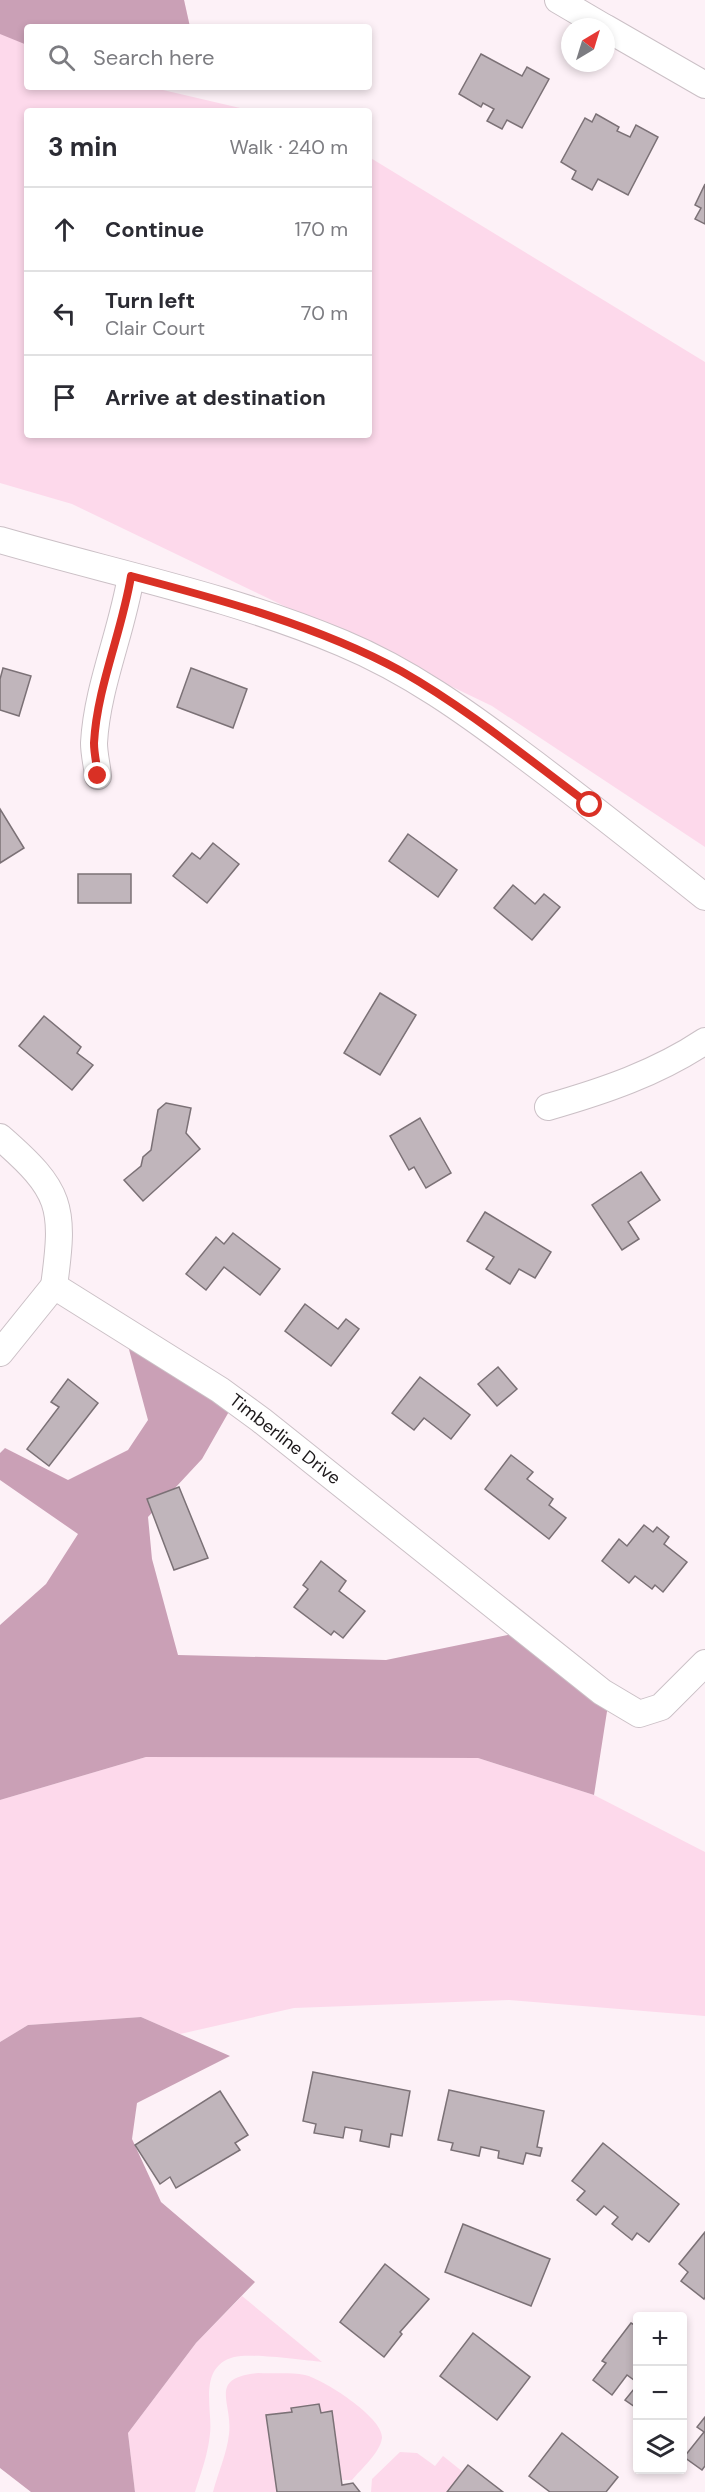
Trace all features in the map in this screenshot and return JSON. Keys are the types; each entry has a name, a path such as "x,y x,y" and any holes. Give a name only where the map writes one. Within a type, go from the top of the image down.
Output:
{"street":[{"path":"558,0 589,18"},
{"path":"615,33 705,85"},
{"path":"0,540 228,603 342,643 400,671 455,704 590,805 705,897"},
{"path":"98,776 94,745 97,721 126,608 131,576"},
{"path":"548,1107 612,1089 685,1054 705,1041"},
{"path":"0,1137 31,1164 52,1192 61,1234 54,1286 0,1353"},
{"name":"Timberline Drive","path":"54,1286 220,1390 330,1473 602,1692 639,1714 661,1707 705,1664"}],"shaded area":[{"path":"0,0 184,0 189,24 24,24 24,90 163,90 240,108 24,108 24,438 372,438 372,159 705,362 705,847 492,706 72,504 0,483"},
{"path":"0,0 184,0 189,24 24,24 24,44 0,34"},
{"path":"127,1342 231,1408 202,1459 148,1517 152,1559 178,1655 386,1660 512,1634 608,1705 594,1795 478,1758 146,1757 0,1800 0,1625 46,1584 78,1534 0,1480 0,1453 5,1448 68,1480 128,1450 148,1420"},
{"path":"146,1757 478,1758 594,1795 705,1852 705,2016 509,2000 294,2008 180,2034 141,2017 28,2025 0,2042 0,1800"},
{"path":"141,2017 230,2056 137,2103 132,2139 161,2202 255,2282 196,2343 128,2433 135,2492 31,2492 0,2468 0,2042 28,2025"},
{"path":"242,2296 322,2362 242,2356 222,2362 211,2379 209,2441 195,2492 135,2492 128,2433 196,2343"},
{"path":"258,2373 305,2375 314,2378 351,2400 373,2420 380,2430 381,2444 352,2480 342,2480 332,2411 321,2413 319,2404 291,2408 292,2412 266,2416 277,2492 213,2492 229,2434 227,2386 242,2376"},
{"path":"400,2452 417,2453 435,2466 443,2456 463,2472 447,2492 371,2492 372,2479"}],"building":[{"path":"481,54 522,76 527,67 549,79 522,128 507,120 502,129 487,121 494,109 483,103 481,107 459,94"},
{"path":"596,114 619,127 617,131 630,137 636,125 658,137 628,195 598,179 592,190 572,179 576,171 561,162 585,118 592,122"},
{"path":"705,184 705,224 695,219 701,208 695,205"},
{"path":"3,668 31,676 19,716 0,710 0,679"},
{"path":"191,668 247,689 233,728 177,707"},
{"path":"0,809 24,848 0,863"},
{"path":"408,834 457,870 438,897 389,861"},
{"path":"213,843 239,864 207,903 173,876 192,853 200,859"},
{"path":"78,874 131,874 131,903 78,903"},
{"path":"513,885 535,904 544,894 560,907 532,940 494,908"},
{"path":"380,993 416,1015 380,1075 344,1053"},
{"path":"44,1016 81,1047 77,1053 93,1065 72,1090 19,1046"},
{"path":"166,1103 191,1108 186,1133 200,1149 143,1201 124,1180 141,1166 143,1157 151,1150 158,1110"},
{"path":"420,1118 451,1173 426,1188 414,1167 409,1170 390,1136"},
{"path":"641,1172 660,1200 628,1222 639,1239 622,1250 592,1205"},
{"path":"485,1212 551,1252 535,1278 519,1269 510,1284 486,1269 494,1257 467,1241"},
{"path":"233,1233 280,1269 260,1295 224,1267 206,1290 186,1274 216,1237 224,1244"},
{"path":"305,1304 338,1329 346,1319 359,1329 331,1366 285,1331"},
{"path":"498,1367 517,1389 497,1406 478,1384"},
{"path":"420,1377 470,1415 451,1439 424,1418 414,1430 392,1413"},
{"path":"68,1379 98,1403 49,1466 27,1449 59,1407 51,1402"},
{"path":"511,1455 533,1472 527,1479 553,1499 549,1505 566,1518 549,1539 485,1489"},
{"path":"179,1487 208,1558 174,1570 147,1499"},
{"path":"644,1525 653,1532 657,1527 669,1537 664,1544 687,1562 663,1592 655,1585 652,1589 635,1576 629,1583 602,1561 619,1539 627,1546"},
{"path":"321,1561 346,1581 339,1591 365,1611 343,1638 334,1631 331,1635 294,1607 308,1589 303,1585"},
{"path":"313,2072 410,2091 402,2136 391,2134 389,2147 360,2141 362,2130 345,2127 343,2138 314,2133 316,2124 303,2121"},
{"path":"449,2090 544,2111 537,2147 542,2148 540,2156 526,2153 523,2164 498,2158 499,2151 481,2147 479,2156 451,2150 453,2143 438,2140"},
{"path":"220,2091 248,2135 235,2143 240,2150 176,2188 170,2177 160,2184 135,2145"},
{"path":"603,2143 679,2204 649,2242 637,2233 632,2240 612,2224 618,2217 604,2206 596,2215 577,2200 585,2191 572,2181"},
{"path":"463,2224 550,2259 531,2306 445,2272"},
{"path":"705,2232 704,2299 681,2281 688,2272 679,2264"},
{"path":"385,2264 429,2299 400,2332 402,2334 384,2357 340,2322"},
{"path":"631,2323 633,2324 633,2379 627,2375 612,2395 593,2380 606,2363 602,2361"},
{"path":"473,2333 530,2377 497,2420 440,2376"},
{"path":"633,2390 633,2406 625,2400"},
{"path":"319,2404 321,2413 332,2411 342,2485 353,2483 360,2492 277,2492 266,2415 292,2412 291,2408"},
{"path":"705,2417 705,2466 702,2470 687,2459 687,2453 704,2432 697,2427"},
{"path":"562,2433 618,2477 606,2492 550,2492 529,2476"},
{"path":"468,2465 503,2492 447,2492"}],"route":[{"path":"98,776 94,745 97,721 126,608 131,576 228,603 342,643 400,671 455,704 590,805"}]}
